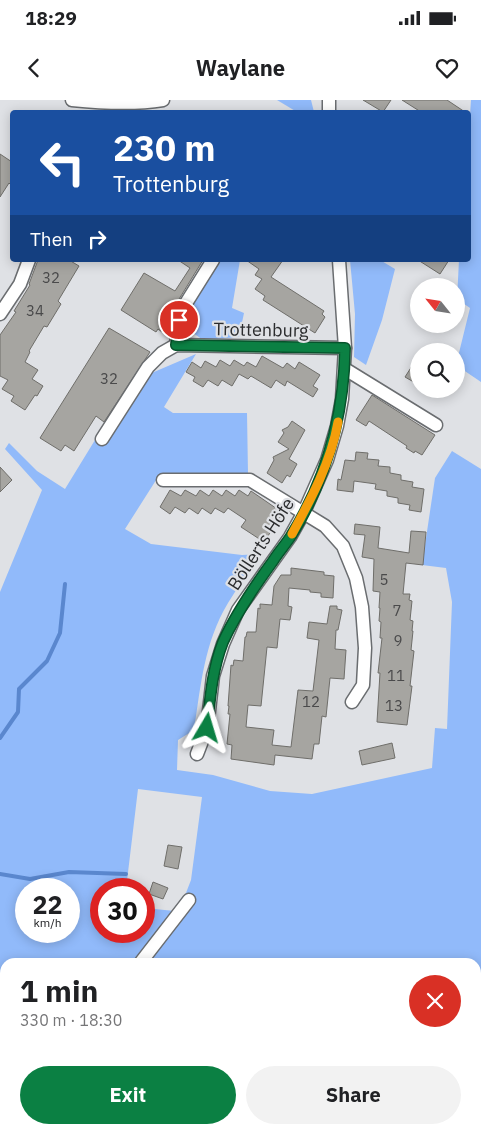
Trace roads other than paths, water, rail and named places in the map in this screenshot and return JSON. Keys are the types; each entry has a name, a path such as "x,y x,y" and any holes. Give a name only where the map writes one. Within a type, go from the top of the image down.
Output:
{"street":[{"path":"72,100 113,108 163,100"},
{"path":"0,314 20,284 28,262"},
{"path":"102,439 148,367 162,353 176,345 179,320 183,308 212,262"},
{"name":"Böllerts Höfe","path":"197,754 207,728 213,676 223,644 238,610 290,537 304,512 327,460 337,426 342,399 345,348 339,262"},
{"name":"Trottenburg","path":"176,345 345,348"},
{"path":"344,369 436,425"},
{"path":"163,480 250,480 325,526 343,546 356,578 362,607 365,648 363,685 352,702"},
{"path":"144,958 189,900"}],"waterway":[{"path":"0,738 18,712 19,689 47,661 60,633 65,584"},
{"path":"0,874 30,879 69,872 126,874"}]}
